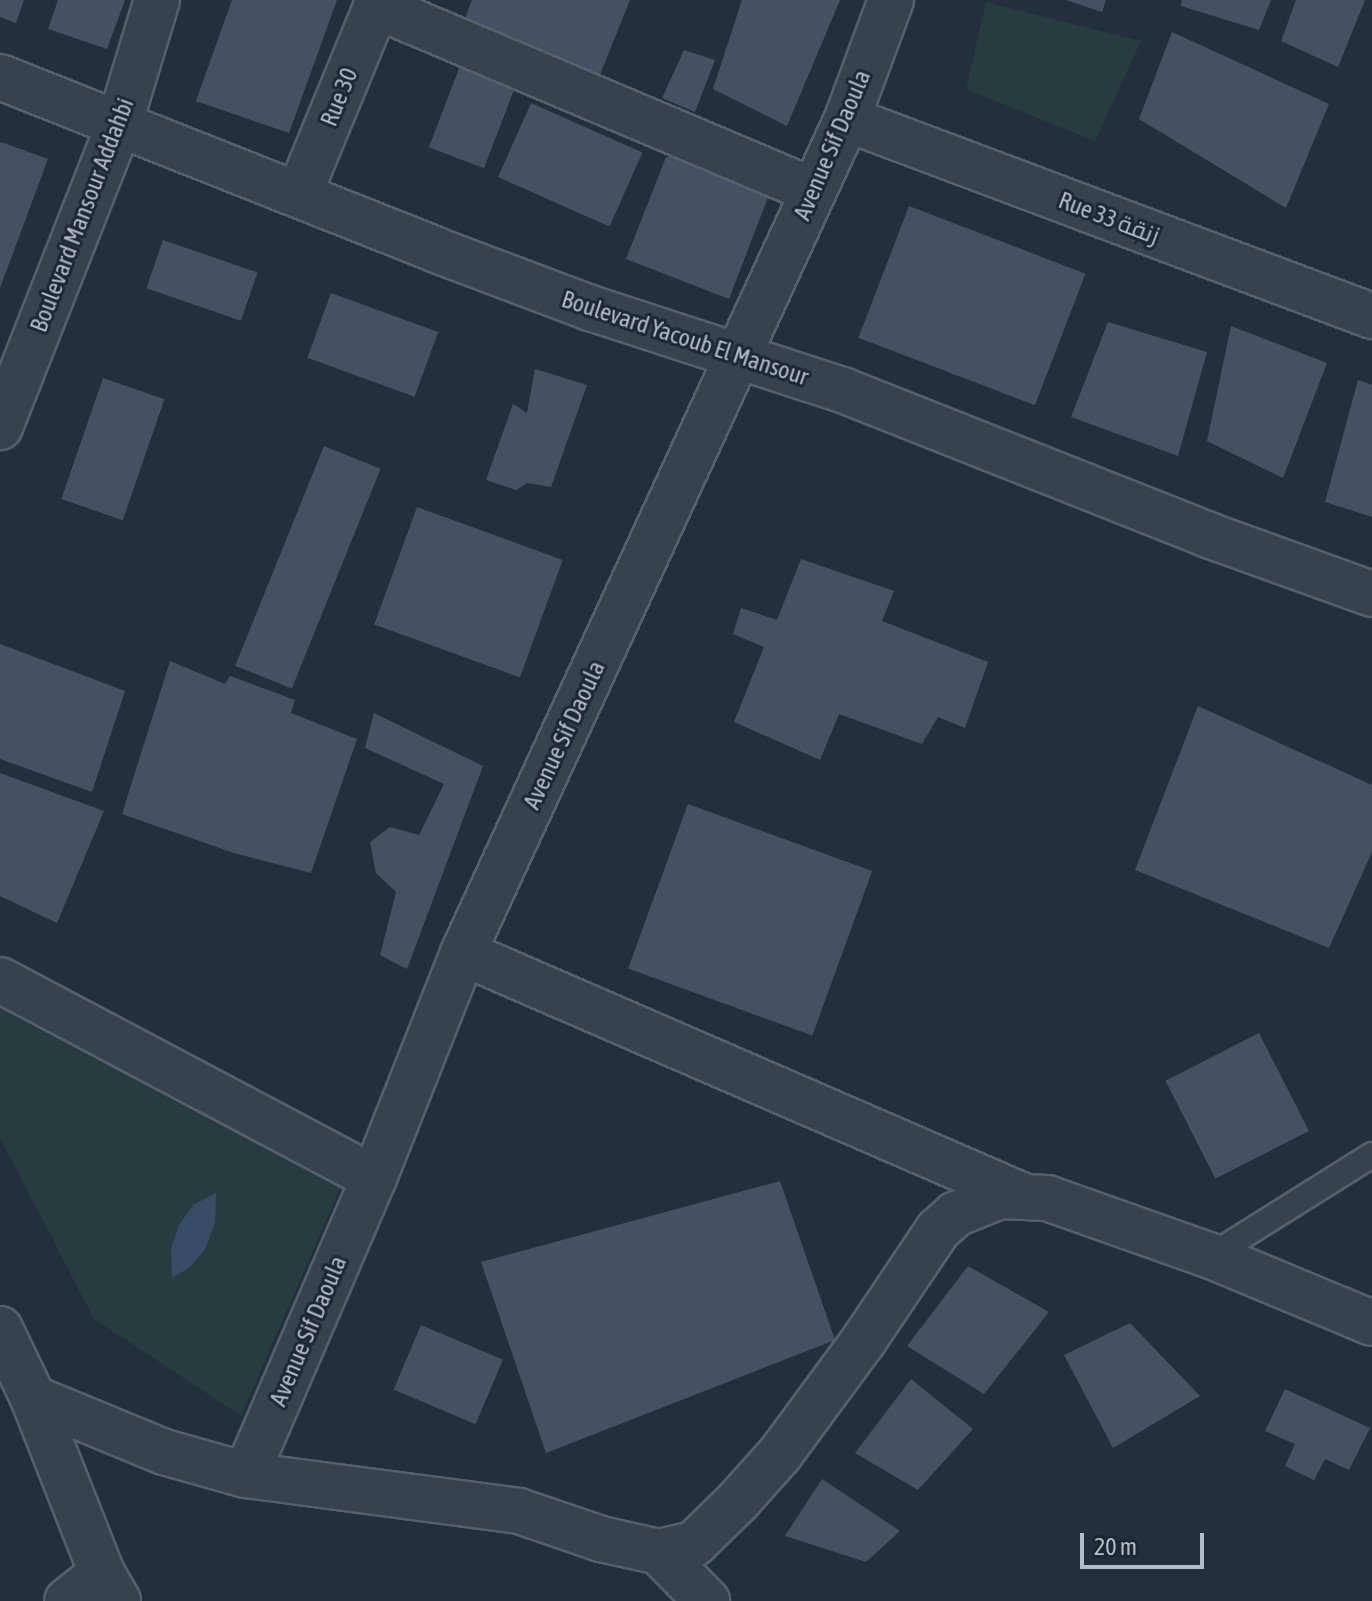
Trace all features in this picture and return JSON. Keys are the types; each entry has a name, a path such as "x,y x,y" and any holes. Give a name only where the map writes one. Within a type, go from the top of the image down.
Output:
{"street":[{"name":"Boulevard Mansour Addahbi","path":"0,427 119,125 157,0"},
{"name":"Avenue Sif Daoula","path":"246,1475 374,1178 463,953 847,119 891,0"},
{"path":"378,3 813,191"},
{"name":"Rue 30","path":"299,194 378,3"},
{"name":"Boulevard Yacoub El Mansour","path":"0,77 590,308 945,427 1208,535 1372,594"},
{"name":"Rue 33 زنقة","path":"847,119 1372,316"},
{"path":"463,953 1021,1195"},
{"path":"0,980 374,1178"},
{"path":"33,1398 164,1452 246,1475 519,1511 601,1539 659,1552 694,1544 780,1454 864,1340 938,1230 956,1214 1000,1196 1047,1198 1211,1256 1372,1323"},
{"path":"0,1329 33,1398 110,1587 67,1601"},
{"path":"659,1552 707,1601"}],"lane":[{"path":"1211,1256 1372,1155"}],"green space":[{"path":"986,2 1141,41 1095,141 966,89"},
{"path":"0,999 345,1177 241,1416 94,1319 0,1138"}],"water":[{"path":"216,1193 215,1223 205,1249 190,1267 172,1278 171,1249 179,1225 193,1205"}],"building":[{"path":"0,0 24,0 16,23 0,17"},
{"path":"58,0 125,0 107,49 48,29"},
{"path":"232,0 337,0 289,133 196,101"},
{"path":"472,0 630,0 593,92 457,38"},
{"path":"742,0 840,0 787,126 713,89"},
{"path":"1066,0 1106,0 1102,12"},
{"path":"1182,0 1271,0 1259,30 1181,6"},
{"path":"1296,0 1365,0 1338,67 1281,41"},
{"path":"1172,32 1329,104 1286,208 1139,119"},
{"path":"684,50 715,60 695,112 662,98"},
{"path":"460,66 515,87 484,168 429,147"},
{"path":"531,103 642,153 610,227 498,177"},
{"path":"0,144 48,159 0,288"},
{"path":"666,157 678,157 770,192 729,299 626,259"},
{"path":"909,206 1085,274 1035,405 858,338"},
{"path":"163,240 258,273 241,321 146,288"},
{"path":"331,293 438,332 415,397 307,358"},
{"path":"1108,322 1207,352 1178,456 1071,417"},
{"path":"1231,326 1327,363 1283,478 1207,441"},
{"path":"535,369 587,385 551,487 527,483 516,490 486,480 513,404 527,413"},
{"path":"103,378 164,399 123,520 61,499"},
{"path":"1358,380 1372,385 1372,517 1325,502"},
{"path":"324,446 381,469 292,689 235,666"},
{"path":"417,507 563,560 520,677 374,624"},
{"path":"801,559 894,591 882,621 988,662 965,728 938,717 922,744 839,714 820,760 734,722 764,647 733,634 741,608 777,620"},
{"path":"0,644 125,691 92,792 0,759"},
{"path":"170,661 225,684 230,676 295,700 291,713 357,739 311,873 234,853 122,814"},
{"path":"1198,706 1372,785 1372,852 1329,948 1135,870"},
{"path":"374,713 483,766 407,969 380,955 396,892 376,873 370,842 390,827 419,835 444,784 365,748"},
{"path":"0,773 104,811 57,923 0,896"},
{"path":"688,804 872,871 812,1035 628,968"},
{"path":"1259,1033 1309,1131 1215,1179 1165,1081"},
{"path":"780,1181 835,1340 546,1453 481,1262"},
{"path":"968,1266 1049,1312 984,1394 907,1346"},
{"path":"1130,1323 1200,1396 1113,1448 1064,1355"},
{"path":"421,1325 503,1360 476,1424 394,1389"},
{"path":"911,1379 973,1429 918,1490 855,1453"},
{"path":"1285,1389 1370,1428 1349,1470 1325,1459 1314,1480 1285,1466 1295,1444 1265,1431"},
{"path":"822,1479 900,1531 866,1562 785,1536"}]}
